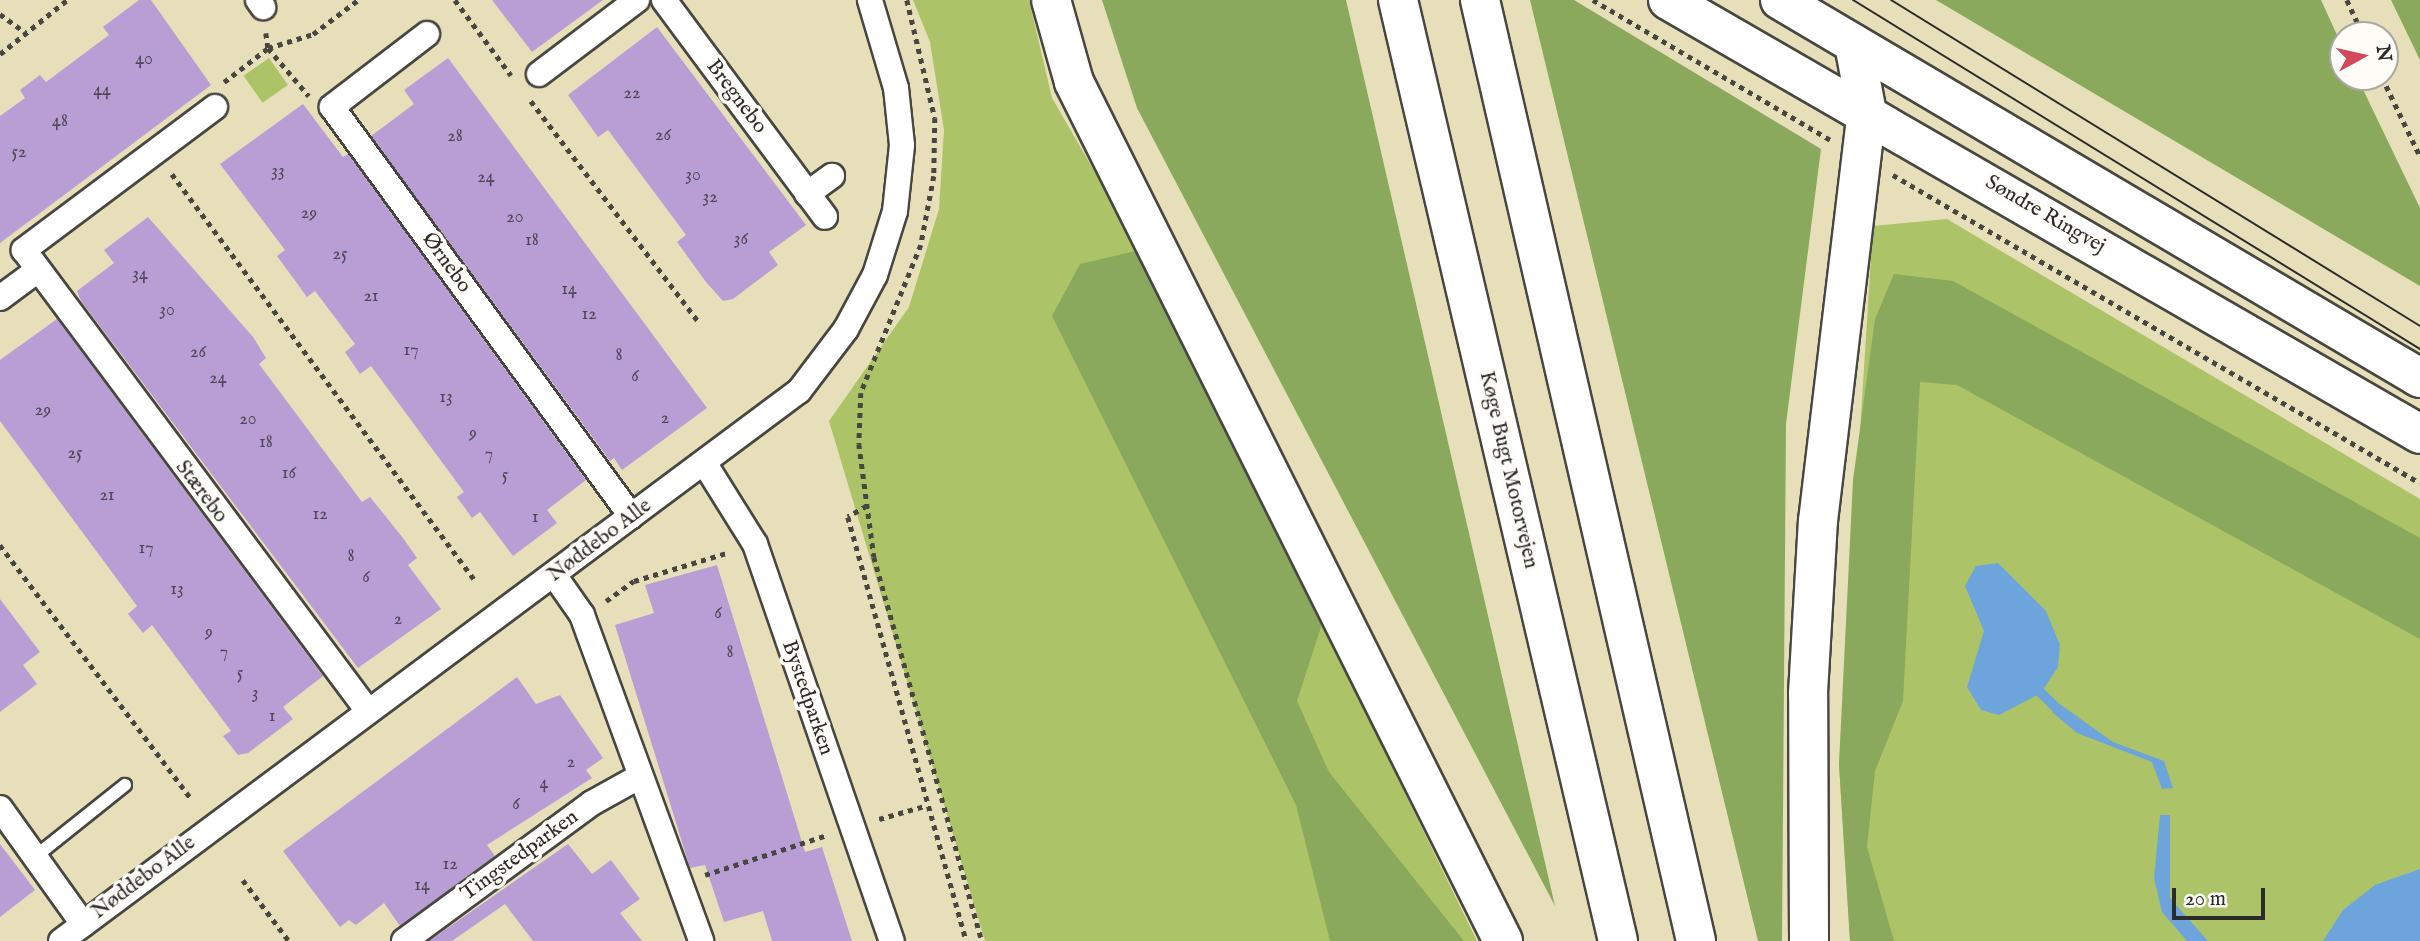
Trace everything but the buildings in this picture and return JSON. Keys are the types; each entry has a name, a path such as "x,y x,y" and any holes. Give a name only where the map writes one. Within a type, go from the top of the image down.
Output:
{"main road":[{"path":"1051,0 1074,82 1503,941"},
{"name":"Køge Bugt Motorvejen","path":"1398,0 1618,941"},
{"path":"1480,0 1696,941"},
{"name":"Søndre Ringvej","path":"1668,0 2420,434"},
{"path":"1780,0 2420,378"},
{"path":"1808,941 1808,693 1818,522 1867,113 1854,44"}],"street":[{"path":"527,83 637,0"},
{"name":"Bregnebo","path":"664,0 825,217"},
{"name":"Nøddebo Alle","path":"61,941 631,516 705,464 799,391 846,329 875,275 895,211 902,145 891,66 870,0"},
{"path":"332,107 427,34"},
{"path":"0,298 35,272 24,250 215,107"},
{"name":"Ørnebo","path":"332,107 631,516"},
{"path":"807,194 832,176"},
{"name":"Stærebo","path":"35,272 368,711"},
{"name":"Bystedparken","path":"705,464 755,544 892,941"},
{"path":"554,575 582,615 680,884 694,938"},
{"name":"Tingstedparken","path":"404,941 592,803 639,777"},
{"path":"0,808 83,924"}],"lane":[{"path":"36,856 125,785"}],"path":[{"path":"0,54 67,0"},
{"path":"215,107 217,88 268,48 313,34 358,0"},
{"path":"455,0 527,83 698,321"},
{"path":"907,0 935,118 934,176 921,245 861,393 867,506 874,557 937,799 982,941"},
{"path":"1593,0 2420,483"},
{"path":"2347,0 2357,21"},
{"path":"261,3 268,48 300,91 332,107"},
{"path":"0,14 26,33"},
{"path":"2389,91 2420,156"},
{"path":"155,151 474,579"},
{"path":"867,506 848,517 925,806 966,941"},
{"path":"582,615 634,581 755,544"},
{"path":"0,545 190,797"},
{"path":"680,884 851,827 925,806"},
{"path":"243,880 289,941"}],"green space":[{"path":"913,0 1029,0 1052,98 1140,250 1477,941 985,941 829,421 909,307 939,209 944,130 930,42"},
{"path":"1102,0 1346,0 1555,906 1137,108"},
{"path":"1530,0 1574,0 1821,149 1786,424 1782,941 1758,941"},
{"path":"1936,0 2321,0 2331,21 2329,91 2364,91 2420,208 2420,286"},
{"path":"2391,0 2420,0 2420,60"},
{"path":"269,58 288,85 263,103 244,76"},
{"path":"1947,219 2420,499 2420,941 1850,941 1839,764 1873,226"},
{"path":"1140,250 1323,621 1297,701 1329,772 1464,941 1330,941 1296,805 1052,316 1080,264"},
{"path":"1894,274 1953,281 2420,538 2420,639 1957,385 1920,382 1903,701 1875,771 1867,847 1894,941 1850,941 1839,764 1853,480 1875,319"}],"water":[{"path":"1998,563 2046,611 2060,645 2058,667 2041,693 1999,715 1981,710 1967,687 1984,631 1965,586 1976,566"},
{"path":"2061,705 2113,742 2164,761 2173,788 2162,789 2152,762 2077,733 2052,712"},
{"path":"2160,815 2170,815 2170,898 2208,941 2187,941 2162,912 2154,878"},
{"path":"2420,869 2420,941 2323,941 2343,910 2375,885"}],"waterway":[{"path":"2041,693 2066,717"}],"tram line":[{"path":"1853,0 2420,349"},
{"path":"1891,0 2420,326"}]}
